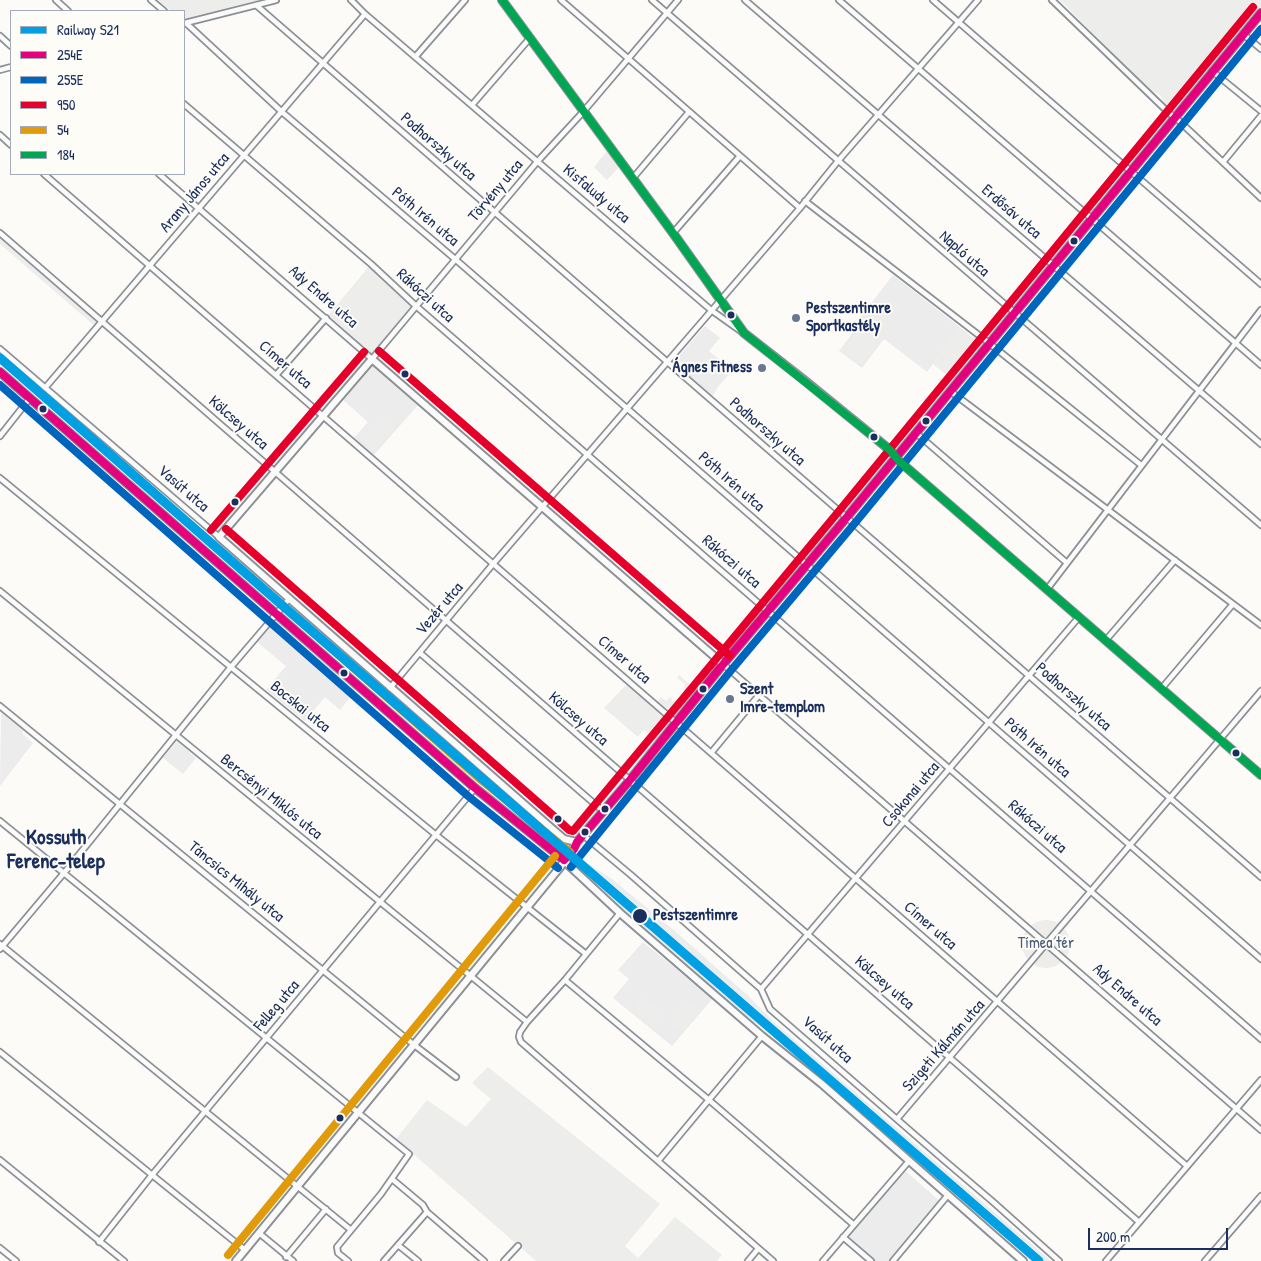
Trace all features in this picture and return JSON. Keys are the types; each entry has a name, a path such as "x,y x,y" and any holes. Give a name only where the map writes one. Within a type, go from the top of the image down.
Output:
{"street":[{"path":"56,0 67,10"},
{"path":"151,0 163,10"},
{"path":"185,23 276,0"},
{"name":"Kisfaludy utca","path":"351,0 711,310 812,386 896,456 1261,775"},
{"path":"416,56 465,0"},
{"path":"502,0 744,333"},
{"path":"561,0 800,208"},
{"name":"Napló utca","path":"652,0 1261,525"},
{"name":"Törvény utca","path":"219,537 678,0"},
{"name":"Erdősáv utca","path":"745,0 1261,444"},
{"path":"839,0 1261,365"},
{"path":"933,0 1261,284"},
{"name":"Vezér utca","path":"390,688 543,506 978,0"},
{"path":"1052,0 1169,113 1261,198"},
{"name":"Podhorszky utca","path":"256,5 1261,877"},
{"path":"236,1261 561,866 577,842 677,723 723,664 847,517 1261,13"},
{"name":"Arany János utca","path":"45,388 365,14"},
{"name":"Póth Irén utca","path":"185,23 282,112 455,259 1261,959"},
{"path":"1243,34 1261,49"},
{"path":"0,36 10,45"},
{"path":"472,105 530,38"},
{"path":"1212,71 1261,111 1223,162"},
{"name":"Rákóczi utca","path":"185,105 1261,1039"},
{"path":"633,178 689,112"},
{"path":"0,135 10,144"},
{"path":"673,233 740,156"},
{"name":"Címer utca","path":"45,175 277,374 323,416 1188,1166"},
{"name":"Ady Endre utca","path":"160,175 1261,1130"},
{"path":"806,201 989,343 1141,465"},
{"name":"Kölcsey utca","path":"0,233 1140,1222"},
{"path":"1048,588 1261,310"},
{"path":"277,374 326,318"},
{"name":"Vasút utca","path":"0,349 219,537 549,826 564,838 577,842"},
{"path":"0,372 475,788 564,860 620,913 762,1036 822,1084 1023,1261"},
{"path":"950,391 1261,625"},
{"path":"0,436 30,398"},
{"path":"916,432 1067,564"},
{"name":"Bocskai utca","path":"0,478 436,835 586,954"},
{"path":"1106,640 1176,560"},
{"name":"Bercsényi Miklós utca","path":"0,591 527,1022"},
{"path":"289,598 64,873 1,946 298,1185 351,1230"},
{"path":"1162,688 1233,604"},
{"name":"Csokonai utca","path":"761,989 1080,617"},
{"path":"420,653 604,812"},
{"name":"Szigeti Kálmán utca","path":"898,1120 1261,691"},
{"path":"711,753 759,695"},
{"name":"Táncsics Mihály utca","path":"0,706 413,1044 456,1077"},
{"name":"Felleg utca","path":"99,1242 152,1175 475,788"},
{"path":"0,821 409,1154 392,1179 337,1247 337,1250 348,1261"},
{"name":"Vasút utca","path":"583,835 632,875 761,989 770,1009 945,1162 992,1200 1059,1261"},
{"path":"620,913 565,980 527,1022 520,1032 521,1042 773,1261"},
{"path":"565,980 709,1100 854,1225"},
{"path":"658,1161 762,1036"},
{"path":"0,1052 244,1250"},
{"path":"1106,1261 1261,1080"},
{"path":"0,1160 124,1261"},
{"path":"824,1261 909,1161"},
{"path":"392,1179 423,1205 426,1212 484,1261"},
{"path":"893,1261 948,1195"},
{"path":"1206,1261 1261,1196"},
{"path":"286,1256 326,1209"},
{"path":"384,1261 426,1212"},
{"path":"259,1233 293,1261"},
{"path":"843,1237 871,1261"},
{"path":"398,1245 418,1261"},
{"path":"504,1261 518,1246"},
{"path":"0,1248 16,1261"},
{"path":"748,1261 758,1249"}],"shaded area":[{"path":"607,151 619,167 607,180 594,167"},
{"path":"893,275 961,328 927,372 884,339 862,368 839,351 861,322 858,320"},
{"path":"705,326 720,338 709,351 733,370 711,397 673,363"},
{"path":"0,355 550,834 577,857 612,879 676,932 746,994 776,1024 1051,1261 1035,1261 786,1046 736,1008 619,905 574,861 274,603 0,360"},
{"path":"373,364 419,404 373,456 353,439 368,422 342,399"},
{"path":"277,620 357,689 340,710 325,697 305,721 266,690 286,666 257,642"},
{"path":"1,713 23,730 22,733 33,743 0,786"},
{"path":"177,741 196,758 183,774 163,758"},
{"path":"643,942 713,998 672,1046 613,998 629,979 618,970"},
{"path":"902,1168 942,1203 893,1261 871,1261 843,1237"}],"green space":[{"path":"158,0 258,0 185,19 185,10 170,10"},
{"path":"1060,0 1261,0 1261,7 1176,107 1166,105 1160,95 1145,87"},
{"path":"0,233 102,322 97,328 0,244"},
{"path":"371,264 416,306 372,359 326,318"},
{"path":"887,296 901,306 880,334 866,323"},
{"path":"863,326 881,340 862,364 844,350"},
{"path":"961,328 980,343 951,379 933,364"},
{"path":"383,418 395,428 375,451 363,441"},
{"path":"679,675 697,691 674,718 657,702 661,697 666,701 671,696 672,701 682,699 685,684 677,678"},
{"path":"630,681 676,722 660,743 644,730 638,737 604,708"},
{"name":"Tímea tér","path":"1046,920 1055,922 1063,927 1068,935 1070,944 1068,953 1063,961 1055,966 1046,968 1037,966 1029,961 1024,953 1022,944 1024,935 1029,927 1037,922"},
{"path":"642,995 664,1015 654,1026 632,1007"},
{"path":"689,1001 701,1011 682,1033 670,1023"},
{"path":"488,1067 660,1204 625,1246 638,1258 675,1217 722,1255 717,1261 536,1261 396,1139 427,1100 466,1127 491,1099 472,1083"}],"rail line":[{"name":"S21","path":"0,358 283,606 1039,1261"}],"transit line":[{"name":"184","path":"502,0 744,333 890,450 899,461 1261,775"},
{"name":"950","path":"226,529 569,830 573,831 1253,7"},
{"name":"254E","path":"564,860 720,668 847,517 1261,13"},
{"name":"255E","path":"571,867 1261,29"},
{"name":"950","path":"379,351 730,656"},
{"name":"950","path":"211,530 364,352"},
{"name":"54","path":"7,364 481,780 570,852"},
{"name":"254E","path":"0,372 475,788 564,860"},
{"name":"255E","path":"0,385 468,796 558,868"},
{"name":"54","path":"228,1255 555,856"}],"place":[{"name":"Pestszentimre Sportkastély","path":"796,318"},
{"name":"Ágnes Fitness","path":"762,368"},
{"name":"Szent Imre-templom","path":"730,699"},
{"name":"Pestszentimre","path":"640,916"}],"district":[{"name":"Kossuth Ferenc-telep","path":"56,850"}]}
